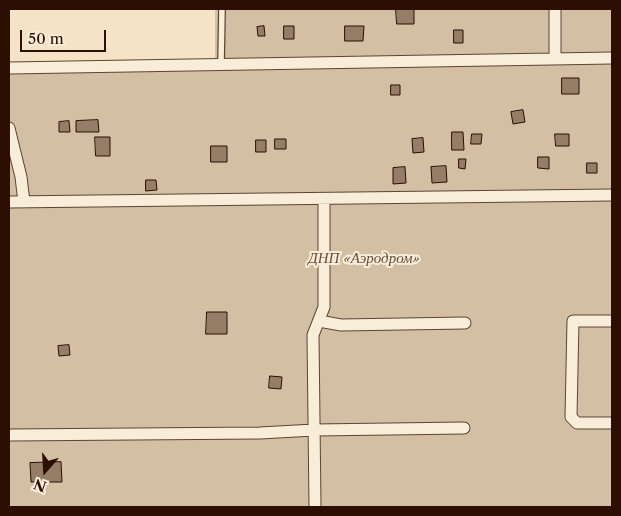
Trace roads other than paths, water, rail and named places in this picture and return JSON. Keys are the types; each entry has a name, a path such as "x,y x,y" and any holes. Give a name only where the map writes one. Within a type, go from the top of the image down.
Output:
{"street":[{"path":"555,9 555,58"},
{"path":"9,68 612,58"},
{"path":"9,128 21,177 24,202"},
{"path":"9,202 612,195"},
{"path":"315,507 313,335 324,307 324,199"},
{"path":"612,320 573,321 571,417 577,423 612,424"},
{"path":"318,321 341,325 465,323"},
{"path":"9,435 260,433 314,430 464,428"}],"lane":[{"path":"221,63 222,9"}],"park label":[{"name":"ДНП «Аэродром»","path":"364,259"}]}
